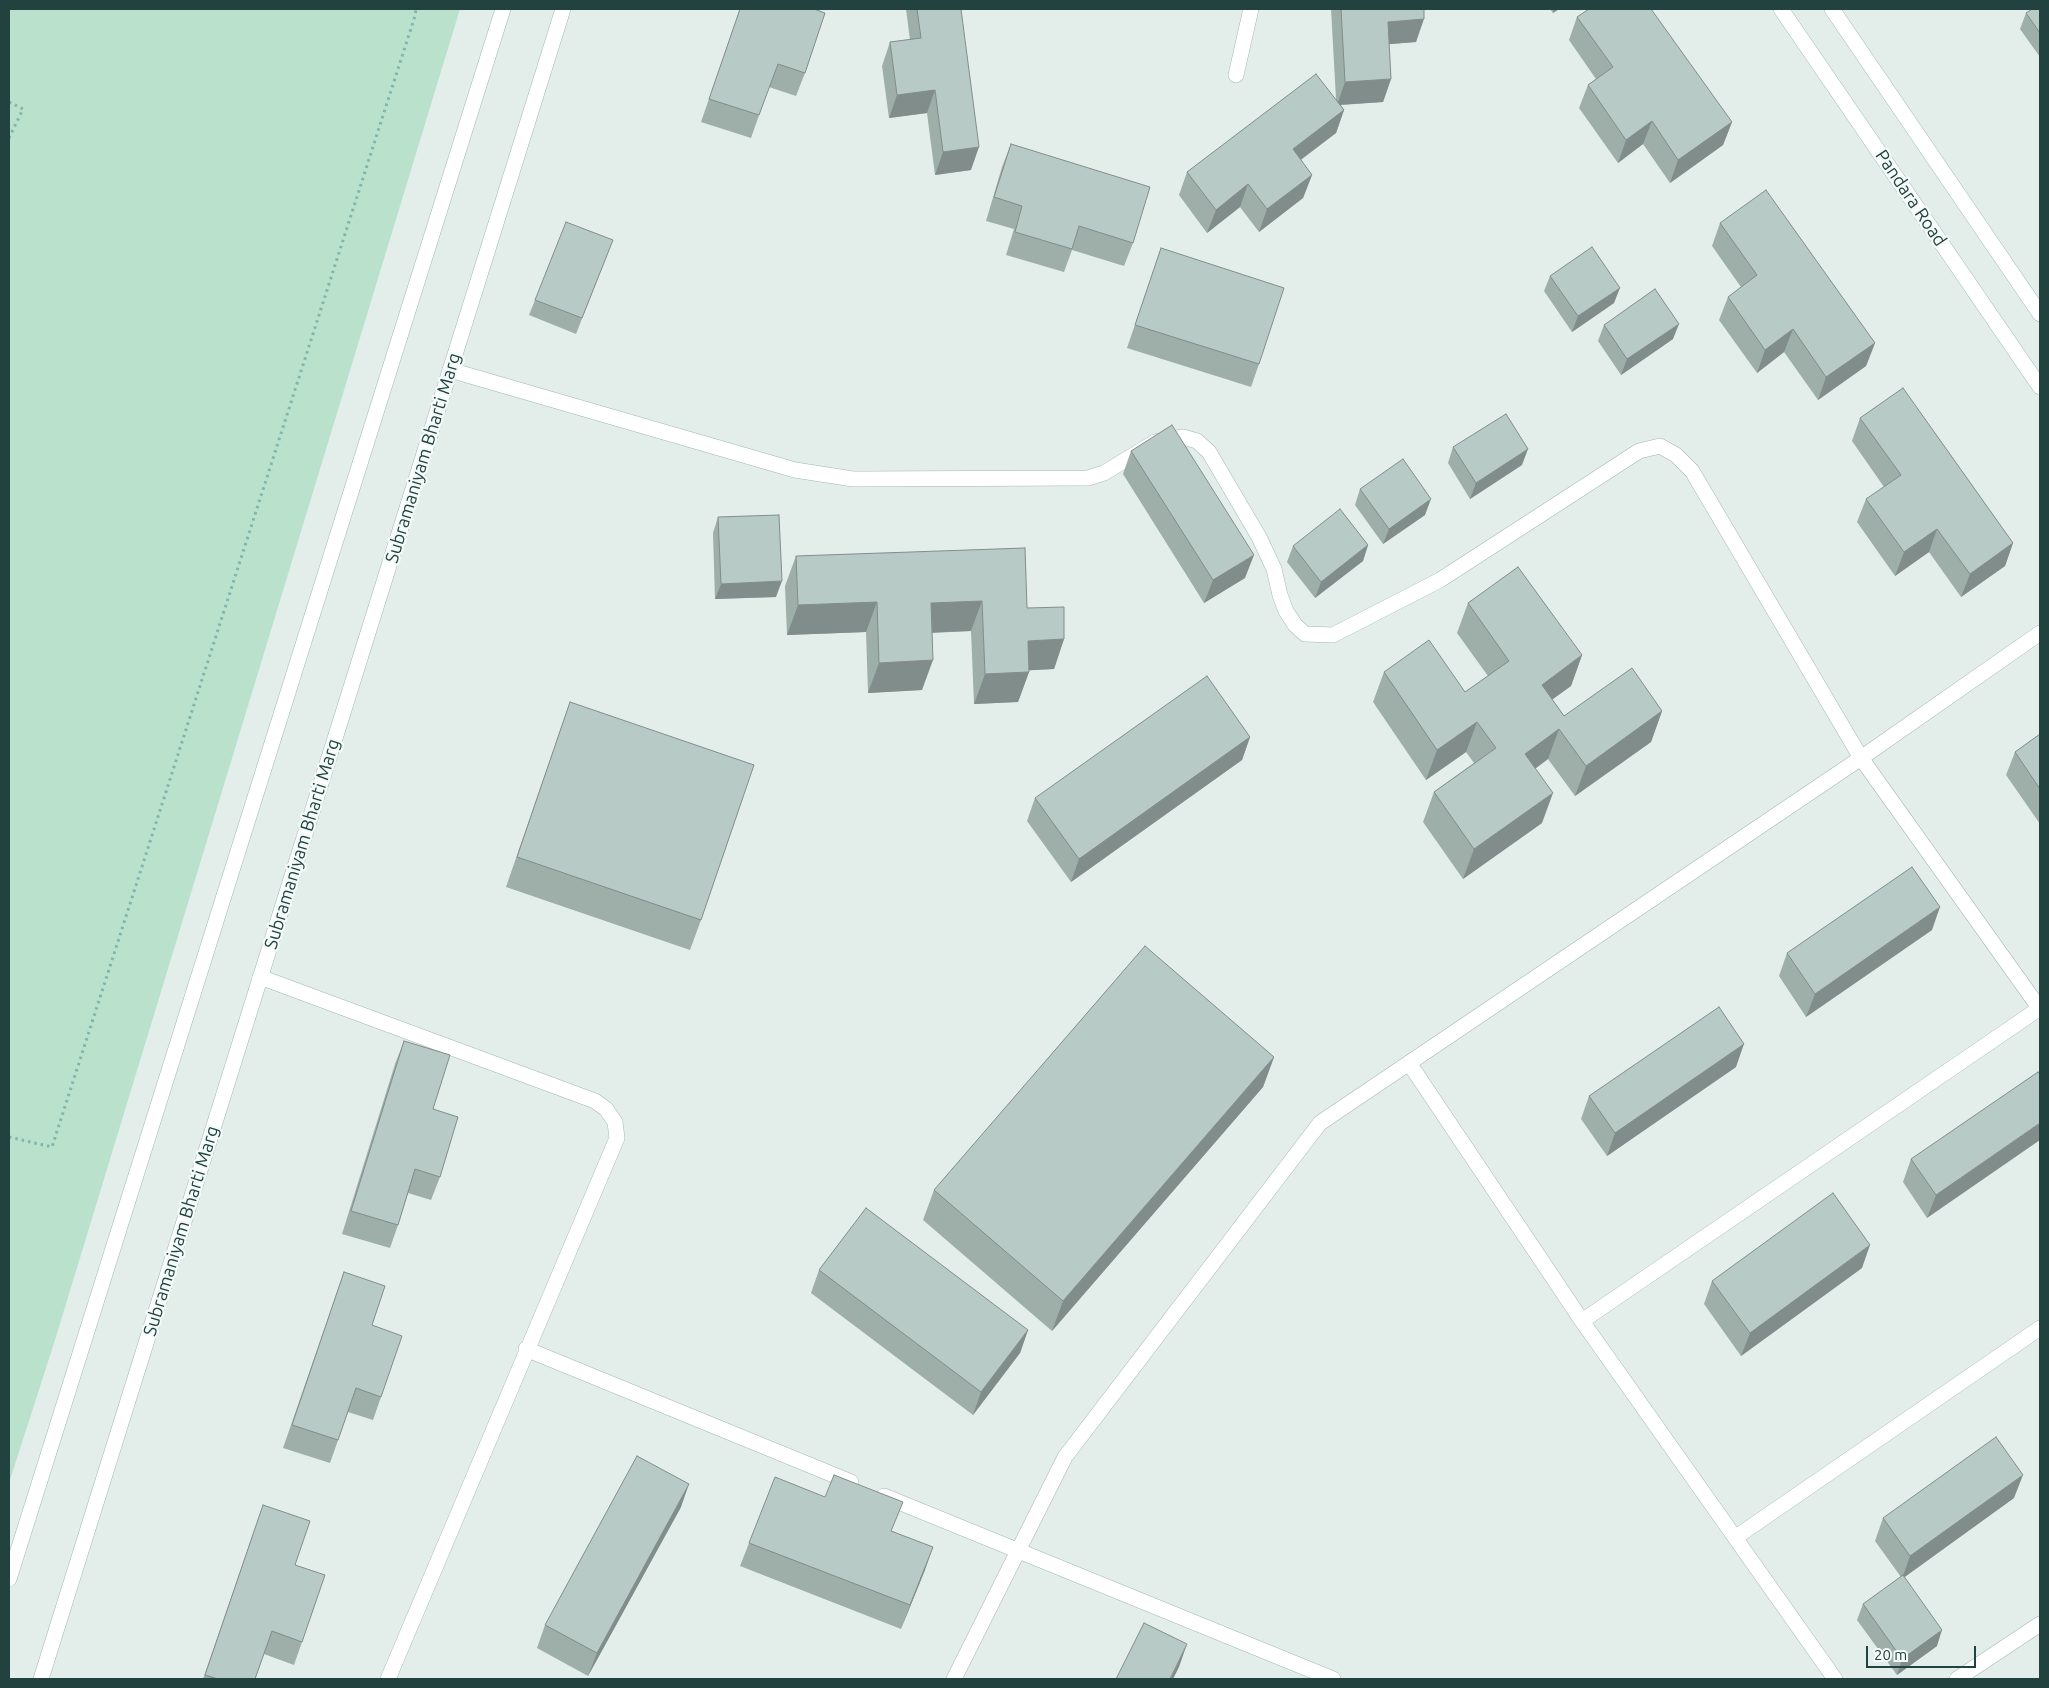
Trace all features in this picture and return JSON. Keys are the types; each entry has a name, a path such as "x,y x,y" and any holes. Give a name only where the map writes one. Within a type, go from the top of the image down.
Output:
{"street":[{"name":"Subramaniyam Bharti Marg","path":"41,1679 563,9"},
{"path":"1236,75 1251,9"},
{"name":"Pandara Road","path":"1781,9 2040,387"},
{"path":"1832,9 2040,314"},
{"path":"9,1580 502,10"},
{"path":"450,370 795,470 853,479 1088,478 1104,473 1155,442 1183,437 1197,441 1208,452 1259,537 1274,569 1286,611 1295,625 1305,634 1333,635 1440,580 1639,451 1660,446 1676,455 1692,471 1861,758 2040,1008 1582,1321"},
{"path":"954,1679 1065,1457 1320,1123 1861,758 2040,633"},
{"path":"260,977 595,1101 606,1109 615,1122 617,1138 526,1349 388,1679"},
{"path":"1409,1063 1582,1321 1835,1679"},
{"path":"1736,1537 2040,1328"},
{"path":"526,1349 1333,1679"},
{"path":"1957,1679 2040,1624"}],"path":[{"path":"9,1136 52,1147 416,16 416,9"},
{"path":"9,102 23,109 9,138"}],"green space":[{"path":"9,9 460,9 55,1340 9,1483"}],"building":[{"path":"740,9 814,9 825,13 805,73 778,64 759,115 709,99"},
{"path":"917,9 961,9 979,147 943,152 935,90 897,95 890,42 921,38"},
{"path":"1341,9 1424,9 1424,19 1388,22 1391,79 1345,82"},
{"path":"1589,9 1651,9 1732,122 1678,160 1652,121 1626,140 1588,85 1613,67 1577,17"},
{"path":"2032,9 2040,9 2040,33 2026,13"},
{"path":"1316,74 1344,110 1293,149 1312,175 1267,209 1248,184 1216,210 1187,172"},
{"path":"1011,144 1150,187 1133,243 1079,226 1072,249 1015,232 1022,206 994,197"},
{"path":"1766,190 1875,343 1826,377 1793,329 1765,350 1728,297 1757,275 1720,223"},
{"path":"566,222 613,240 582,318 535,300"},
{"path":"1592,247 1620,288 1578,316 1550,276"},
{"path":"1161,248 1284,288 1259,364 1135,325"},
{"path":"1655,289 1679,324 1627,359 1604,325"},
{"path":"1903,388 2013,543 1970,574 1937,529 1904,552 1866,499 1901,475 1860,418"},
{"path":"1506,414 1528,449 1476,483 1453,447"},
{"path":"1172,425 1254,555 1213,580 1131,451"},
{"path":"1403,459 1431,499 1389,529 1360,489"},
{"path":"1340,509 1368,545 1321,582 1293,546"},
{"path":"779,515 782,581 721,584 718,517"},
{"path":"1025,548 1027,608 1064,607 1064,639 1028,641 1029,672 985,674 982,601 931,603 933,660 879,663 877,602 798,605 796,556"},
{"path":"1518,567 1582,655 1542,685 1564,716 1632,668 1662,711 1586,766 1559,729 1525,754 1553,793 1474,849 1434,792 1496,748 1477,722 1437,750 1384,672 1429,640 1465,692 1509,661 1468,603"},
{"path":"1207,676 1250,737 1079,859 1035,798"},
{"path":"570,702 754,765 701,920 517,857"},
{"path":"2040,734 2040,789 2015,752"},
{"path":"1912,867 1940,907 1815,994 1787,953"},
{"path":"1145,946 1274,1057 1063,1301 934,1190"},
{"path":"1719,1007 1744,1044 1615,1133 1589,1096"},
{"path":"404,1041 450,1055 433,1109 458,1117 440,1177 415,1169 398,1225 351,1211"},
{"path":"2038,1072 2040,1075 2040,1123 1936,1195 1911,1159"},
{"path":"1833,1193 1870,1245 1750,1333 1712,1281"},
{"path":"866,1208 1028,1330 981,1392 819,1270"},
{"path":"344,1272 385,1286 372,1325 402,1336 381,1397 356,1388 338,1440 292,1425"},
{"path":"1996,1437 2023,1475 1910,1556 1883,1518"},
{"path":"637,1456 689,1484 597,1653 545,1625"},
{"path":"834,1475 903,1502 891,1531 933,1547 910,1605 749,1543 775,1477 825,1497"},
{"path":"263,1505 310,1521 295,1565 325,1575 302,1642 272,1631 255,1679 218,1679 205,1675"},
{"path":"1903,1575 1942,1630 1902,1659 1863,1604"},
{"path":"1144,1623 1187,1644 1170,1679 1116,1679"}]}
